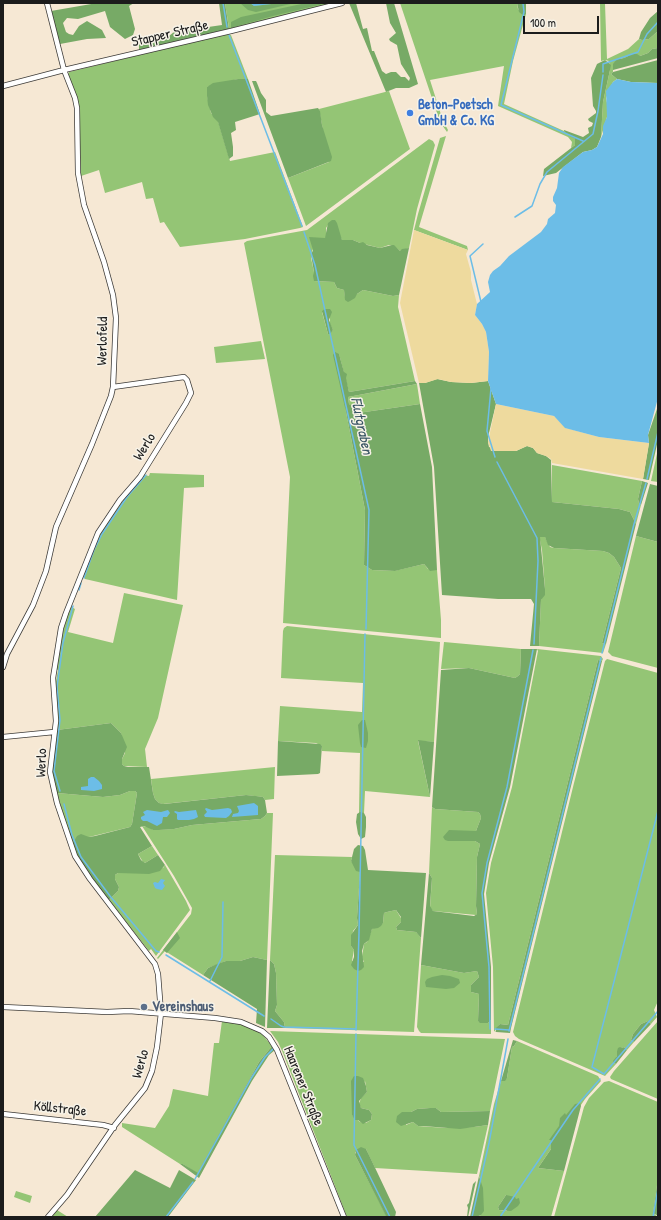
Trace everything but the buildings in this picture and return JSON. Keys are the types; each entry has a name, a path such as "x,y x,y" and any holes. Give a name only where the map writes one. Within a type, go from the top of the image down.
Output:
{"street":[{"name":"Werlofeld","path":"3,667 7,654 33,605 46,571 56,527 92,444 111,396 113,386 116,318 104,262 84,206 80,190 78,173 78,114 64,70 47,3"},
{"name":"Stapper Straße","path":"3,86 342,3"},
{"name":"Werlo","path":"48,1217 80,1178 114,1128 145,1088 151,1076 157,1047 161,1013 158,974 155,964 90,879 72,851 57,803 50,767 56,721 53,678 66,613 98,533 120,500 140,477 191,393 187,380 184,377 113,386"},
{"path":"3,737 54,732"},
{"name":"Haarener Straße","path":"3,1008 161,1013 242,1022 255,1027 266,1034 277,1050 344,1217"},
{"name":"Köllstraße","path":"3,1114 103,1125 114,1128"}],"green space":[{"path":"97,3 134,3 129,6 135,29 133,35 125,39 110,27 105,11 78,19 67,18 63,23 66,32 73,35 79,26 87,21 102,30 106,38 87,39 60,44 51,11"},
{"path":"219,3 225,3 229,29 139,50 139,44 164,39 174,32 222,25"},
{"path":"225,3 348,3 233,32 229,28"},
{"path":"240,3 250,3 254,6 295,3 256,12 248,10"},
{"path":"306,3 327,3 231,28 231,22 241,17"},
{"path":"349,3 356,3 363,29 367,28 372,51 374,51 382,71 386,74 396,72 401,77 405,77 409,81 410,78 401,64 397,45 389,39 396,33 390,23 386,3 394,3 418,84 409,88 396,88 386,92"},
{"path":"400,3 517,3 518,9 524,15 526,14 513,61 504,104 564,131 575,139 575,145 571,148 572,142 568,137 498,106 504,66 430,80 443,121 448,130 447,132 440,122"},
{"path":"517,3 526,3 526,14 524,16 519,12"},
{"path":"600,3 605,4 607,59 628,49 639,39 649,39 658,31 658,48 652,49 648,53 640,56 628,56 621,58 613,67 613,72 611,74 617,79 613,82 606,98 607,117 601,137 603,102 610,70 609,61 601,61"},
{"path":"658,11 658,31 649,39 639,39 641,32 650,18"},
{"path":"226,34 231,35 248,79 238,79 207,87 207,96 211,113 218,121 230,161 275,152 303,227 245,239 180,247 164,222 160,223 153,198 146,199 142,182 105,193 99,170 81,176 79,117 68,76 69,72"},
{"path":"658,48 658,58 613,70 613,64 617,59 624,58 632,54 637,54 640,56 648,53 652,49"},
{"path":"605,60 611,65 603,102 601,137 597,147 583,152 556,173 543,176 544,169 575,145 575,139 568,135 564,130 583,137 589,133 588,128 592,126 593,123 588,119 596,113 593,106 591,78 597,64"},
{"path":"658,60 658,83 631,82 617,79 611,74 613,72"},
{"path":"248,79 260,114 235,122 236,130 231,133 233,156 229,159 218,122 213,117 208,105 207,87 213,83"},
{"path":"252,81 256,81 266,100 266,112 271,116 318,108 332,157 331,161 288,178"},
{"path":"389,91 410,149 306,226 288,178 329,162 319,109"},
{"path":"446,136 419,227 467,246 468,250 414,230 440,138"},
{"path":"429,139 433,141 435,145 417,209 409,248 400,251 394,246 389,245 380,248 353,240 342,240 340,236 328,225 326,228 325,239 319,238 312,251 311,258 314,281 334,282 337,288 344,290 345,297 357,294 363,290 393,296 399,295 398,307 415,381 349,392 339,354 346,412 365,510 364,565 372,570 394,571 424,564 428,569 437,570 441,638 283,623 290,477 244,243 247,241 307,230","holes":["322,312 330,318 330,324 333,330 328,334"]},
{"path":"335,220 337,223 342,240 353,240 360,243 363,242 367,245 380,248 394,245 400,251 402,249 409,248 399,295 393,296 363,290 357,294 355,298 348,302 345,300 344,290 337,288 334,282 314,281 311,255 313,250 309,237 325,238 328,223"},
{"path":"325,309 330,309 332,312 329,320 333,330 330,334 328,334 322,311"},
{"path":"261,341 265,359 216,363 214,347"},
{"path":"335,352 339,354 344,372 347,374 346,378 349,392 415,381 417,384 348,397 349,404 354,407 358,413 420,404 432,467 437,570 430,571 424,564 395,571 372,570 364,565 365,510 346,412 333,355"},
{"path":"437,379 451,382 471,383 488,381 496,404 488,437 489,447 516,451 527,446 533,448 537,453 546,456 551,460 552,502 619,509 630,512 636,524 606,644 602,643 621,568 614,557 603,551 554,548 548,545 545,537 540,537 545,595 541,600 539,646 530,646 534,604 531,599 498,599 442,595 434,467 419,383 425,383"},
{"path":"417,384 420,404 358,413 349,404 348,397"},
{"path":"658,406 658,440 649,480 643,479 649,443 648,435"},
{"path":"658,449 658,482 651,481"},
{"path":"552,465 642,481 638,499 641,505 636,524 630,512 619,509 552,502"},
{"path":"150,473 204,475 204,487 184,488 177,600 85,579 83,576 94,546 102,531 125,498 144,475 149,476"},
{"path":"642,481 648,483 641,505 638,499"},
{"path":"650,484 658,486 658,542 636,536"},
{"path":"543,536 550,547 603,551 609,553 614,557 621,568 602,643 606,644 603,653 539,646 541,600 545,589 540,540 540,537"},
{"path":"636,536 658,542 658,668 612,656 608,652"},
{"path":"124,593 183,605 158,718 145,749 147,767 124,766 122,764 122,759 125,753 121,733 111,723 57,730 55,687 58,670 56,669 63,631 70,606 75,609 68,632 113,643"},
{"path":"287,626 440,642 434,742 418,741 430,797 365,791 364,813 359,813 360,753 322,751 322,746 316,743 278,741 280,706 362,712 363,683 281,678 283,631"},
{"path":"444,642 521,649 520,674 515,678 469,668 441,669"},
{"path":"521,649 537,649 510,787 489,863 484,894 491,967 491,1020 488,1023 480,1023 478,1021 479,994 471,992 471,985 479,977 477,971 464,973 421,965 429,873 432,878 430,906 433,911 474,916 477,914 477,857 480,844 475,841 448,841 443,837 449,830 476,831 481,818 480,814 478,812 435,809 432,807 441,670 469,668 515,678 520,674"},
{"path":"537,649 601,656 603,659 602,661 598,660 508,1025 500,1024 495,1030 496,1032 494,1031 493,967 486,893 491,863 512,787 538,651"},
{"path":"607,659 658,673 658,1001 654,1010 657,1017 651,1024 648,1021 641,1024 633,1034 631,1040 634,1042 627,1050 624,1047 617,1051 617,1056 614,1063 616,1064 605,1076 519,1039 513,1032 574,783 605,661"},
{"path":"598,660 602,661 510,1033 496,1032 496,1028 500,1024 508,1025"},
{"path":"362,720 365,720 368,733 366,748 361,747 360,743 358,725"},
{"path":"111,723 121,733 127,747 122,759 122,764 128,767 149,767 153,793 155,799 159,803 164,804 246,795 263,797 265,800 267,813 261,819 192,825 174,829 153,830 144,826 140,827 152,846 138,854 141,860 145,863 158,855 165,865 160,871 149,874 118,873 115,875 115,879 119,887 118,891 109,900 90,877 72,845 77,836 81,834 89,837 130,827 132,824 137,793 135,791 130,791 120,795 103,797 57,793 52,772 57,730"},
{"path":"418,740 434,742 430,797"},
{"path":"278,741 320,744 322,746 320,773 277,776"},
{"path":"275,767 274,799 265,800 263,797 246,795 163,804 159,803 155,799 153,793 151,779"},
{"path":"130,791 135,791 137,793 132,824 130,827 89,837 72,845 57,793 103,797 120,795"},
{"path":"432,807 435,809 478,812 480,814 481,818 476,831 448,841 475,841 480,844 477,857 476,915 433,911 430,908 432,878 429,873"},
{"path":"360,812 364,813 366,817 365,837 361,839 358,834 356,822 357,814"},
{"path":"267,813 273,813 267,960 253,957 240,961 226,961 208,968 203,975 165,951 158,959 157,958 191,914 192,908 174,876 142,826 149,827 153,830 174,829 192,825 261,819"},
{"path":"358,845 363,846 365,850 368,870 426,873 421,938 416,932 397,930 396,927 401,922 401,917 396,910 384,913 383,923 378,928 372,929 369,940 364,944 362,951 364,967 358,971 351,965 354,957 354,950 351,946 351,935 358,925 357,918 360,872 356,871 351,861 354,849"},
{"path":"152,846 158,855 145,863 138,854"},
{"path":"275,855 352,857 351,861 360,872 357,918 358,925 353,931 351,946 354,950 352,961 364,962 362,957 364,944 367,942 372,929 383,923 384,913 396,910 401,918 401,922 396,927 397,930 416,932 418,934 421,938 414,1032 285,1028 284,1022 275,1011 277,1005 276,973 274,964 270,960"},
{"path":"165,865 190,910 156,956 151,949 149,951 109,900 118,891 119,887 115,879 115,875 118,873 163,868"},
{"path":"177,932 180,938 167,953 163,950"},
{"path":"253,957 267,960 265,1027 256,1023 257,1009 203,975 208,968 217,964 226,961 240,961"},
{"path":"270,960 274,964 276,973 277,1005 275,1011 284,1022 285,1028 267,1028"},
{"path":"421,965 464,973 477,971 479,977 471,985 471,992 479,994 478,1021 488,1023 491,1020 491,1034 421,1033 417,1027"},
{"path":"442,975 459,979 460,983 454,988 446,989 426,987 425,982 427,979"},
{"path":"222,1021 240,1024 255,1029 262,1034 272,1046 259,1062 198,1174 122,1127 122,1123 155,1128 169,1106 173,1089 208,1096 214,1043 219,1043"},
{"path":"648,1021 651,1024 634,1042 631,1040 633,1034 641,1024"},
{"path":"658,1021 658,1099 611,1079 610,1077"},
{"path":"270,1031 505,1039 490,1111 441,1112 436,1108 430,1108 417,1109 407,1112 406,1125 413,1122 418,1126 446,1128 488,1125 477,1174 375,1168 366,1149 355,1152 355,1155 387,1217 347,1217 278,1042","holes":["365,1081 367,1092 361,1098 359,1104 361,1108 369,1110 372,1114 371,1120 366,1123 360,1122 352,1115"]},
{"path":"513,1040 517,1041 512,1047 507,1078 505,1081 501,1081"},
{"path":"517,1041 598,1076 601,1081 585,1099 538,1168 564,1171 551,1217 476,1217 481,1215 481,1180 479,1176 494,1104 501,1081 507,1078 512,1047","holes":["506,1195 507,1211 499,1210 498,1207"]},
{"path":"272,1046 275,1050 269,1055 252,1081 199,1178 180,1164 183,1164 198,1173 259,1062"},
{"path":"624,1047 627,1050 616,1064 613,1061 617,1056 618,1048"},
{"path":"354,1076 363,1078 366,1086 367,1092 359,1101 361,1108 369,1110 372,1114 371,1120 363,1124 358,1120 355,1120 352,1115 351,1081"},
{"path":"609,1081 658,1102 658,1178 653,1213 658,1217 554,1217 584,1107 589,1098 604,1082"},
{"path":"580,1103 581,1106 564,1171 538,1168 551,1149 551,1140 549,1140 559,1126 560,1118 565,1113 566,1115 575,1104"},
{"path":"436,1108 441,1112 490,1111 488,1125 460,1129 418,1126 413,1122 401,1126 396,1122 397,1116 402,1112 411,1112 417,1109"},
{"path":"361,1147 366,1149 369,1155 396,1212 395,1217 386,1216 355,1155 356,1150"},
{"path":"135,1170 170,1188 179,1170 196,1180 168,1217 95,1217"},
{"path":"479,1176 483,1188 484,1211 481,1215 470,1217"},
{"path":"658,1178 658,1216 653,1213"},
{"path":"476,1181 467,1217 467,1205 469,1203 473,1184"},
{"path":"16,1191 32,1196 30,1203 14,1197"},
{"path":"506,1195 515,1197 516,1199 519,1198 520,1203 511,1211 499,1210 498,1207"},
{"path":"57,1210 68,1217 49,1217"}],"sand":[{"path":"414,230 468,250 466,254 477,304 475,315 486,332 489,352 488,381 471,383 451,382 438,379 425,383 419,383 400,303"},
{"path":"496,404 554,416 566,428 599,437 649,443 643,479 552,463 551,459 537,453 533,448 527,446 516,451 491,451 488,442"}],"water":[{"path":"250,3 280,3 254,6"},
{"path":"617,79 631,82 658,83 658,398 648,435 649,443 599,437 565,428 554,416 496,404 488,381 489,352 486,332 475,315 477,304 490,292 488,282 493,271 509,256 541,232 547,224 548,219 555,213 556,205 553,201 553,197 557,188 559,173 563,167 583,152 597,147 603,134 603,126 607,117 606,91"},
{"path":"94,777 99,781 102,785 102,789 94,791 81,790 81,787 88,786 88,779"},
{"path":"254,803 258,806 258,815 232,817 233,814 238,813 239,811 237,806"},
{"path":"228,808 231,809 232,812 226,818 205,817 204,815 207,812 205,809 212,810"},
{"path":"147,810 161,812 168,810 170,813 167,817 163,817 162,823 157,826 141,819 141,817 145,815 143,812"},
{"path":"196,810 198,817 189,820 178,820 177,814 174,812 175,811"},
{"path":"161,879 165,880 163,883 165,886 162,890 155,888 153,883 158,883"}],"waterway":[{"path":"223,3 227,27"},
{"path":"523,3 524,12 501,105 583,141"},
{"path":"603,72 603,64 638,52 647,34 658,22"},
{"path":"229,35 302,226"},
{"path":"515,217 532,206 540,184 547,172 593,134 603,75"},
{"name":"Flutgraben","path":"304,232 315,265 369,510 366,629"},
{"path":"481,302 470,256 483,244"},
{"path":"491,388 487,431 495,457"},
{"path":"647,479 658,432"},
{"path":"497,462 537,538 538,561 534,644"},
{"path":"84,578 94,550 102,534 127,497 146,475"},
{"path":"602,653 634,524 646,483"},
{"path":"79,590 81,583"},
{"path":"60,791 54,771 60,720 57,687 63,643 73,606"},
{"path":"356,1030 365,634"},
{"path":"490,1029 489,967 482,893 487,863 507,787 533,650"},
{"path":"509,1031 601,658"},
{"path":"64,804 72,835 81,857 110,896 156,951 159,952"},
{"path":"658,811 592,1067 604,1074 658,1011"},
{"path":"210,981 222,957 223,902"},
{"path":"166,955 264,1016"},
{"path":"271,1019 284,1027 356,1029"},
{"path":"495,1029 509,1030"},
{"path":"356,1034 354,1145 390,1217"},
{"path":"472,1217 489,1143 508,1039"},
{"path":"195,1179 252,1077 265,1057 274,1048"},
{"path":"500,1217 573,1110 600,1079"},
{"path":"166,1217 193,1182"},
{"path":"653,1217 658,1189"}],"place":[{"name":"Beton-Poetsch GmbH & Co. KG","path":"410,113"},
{"name":"Vereinshaus","path":"144,1007"}]}
